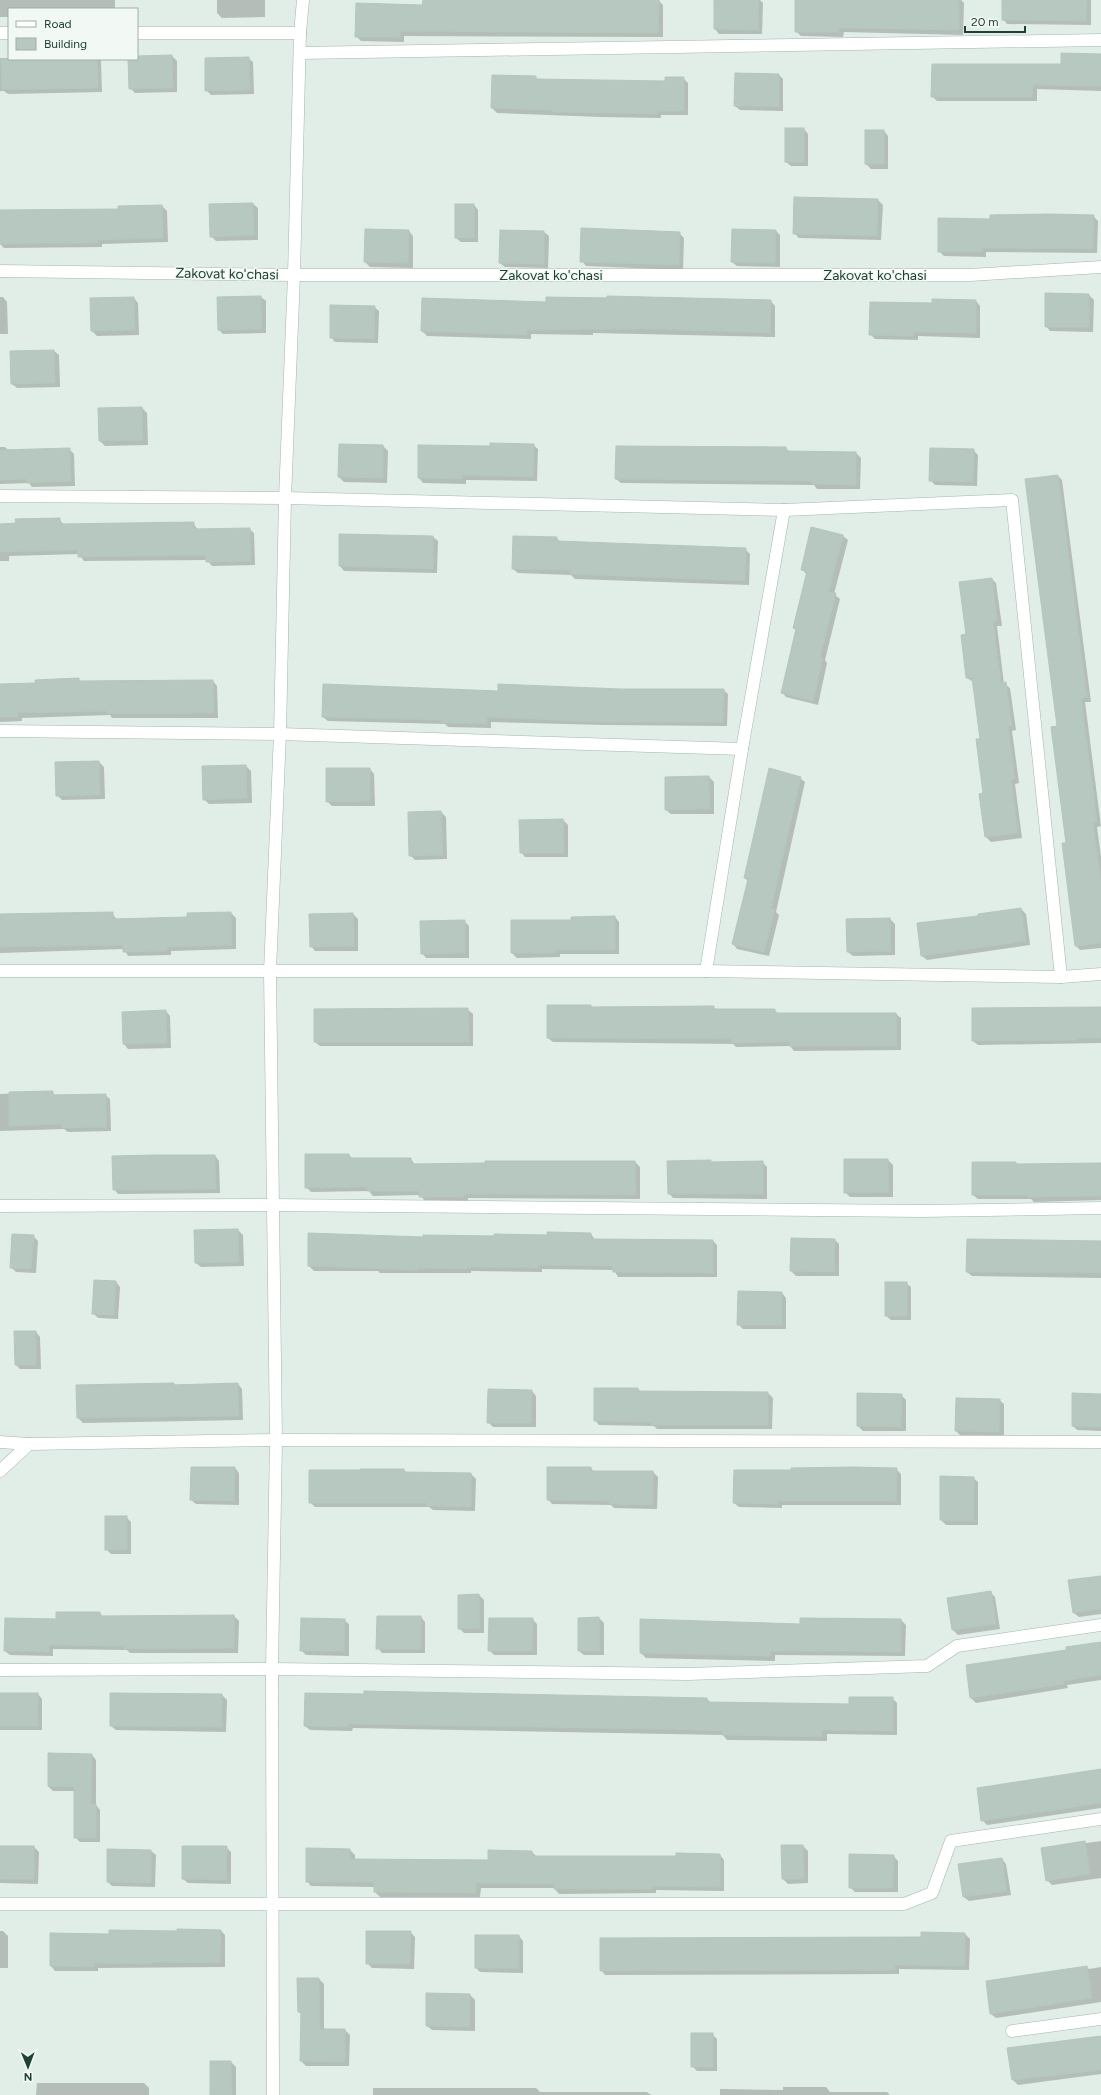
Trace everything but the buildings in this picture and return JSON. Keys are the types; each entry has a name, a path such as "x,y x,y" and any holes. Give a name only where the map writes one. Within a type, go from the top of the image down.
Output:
{"street":[{"path":"273,2095 272,1668 276,1440 270,971 280,734 285,498 294,275 300,33 303,0"},
{"path":"138,33 300,33"},
{"path":"300,53 1101,40"},
{"name":"Zakovat ko'chasi","path":"0,271 294,275 970,275 1101,267"},
{"path":"0,496 285,498 784,510 1012,500 1061,977"},
{"path":"706,971 742,749 784,510"},
{"path":"0,732 280,734 742,749"},
{"path":"0,971 706,971 1061,977 1101,974"},
{"path":"0,1206 272,1205 914,1211 1101,1208"},
{"path":"0,1442 29,1444 276,1440 1101,1442"},
{"path":"0,1471 29,1444"},
{"path":"0,1670 272,1668 688,1674 927,1666 957,1646 1101,1625"},
{"path":"0,1904 904,1904 932,1893 951,1841 1101,1819"},
{"path":"1012,2031 1101,2019"}]}
